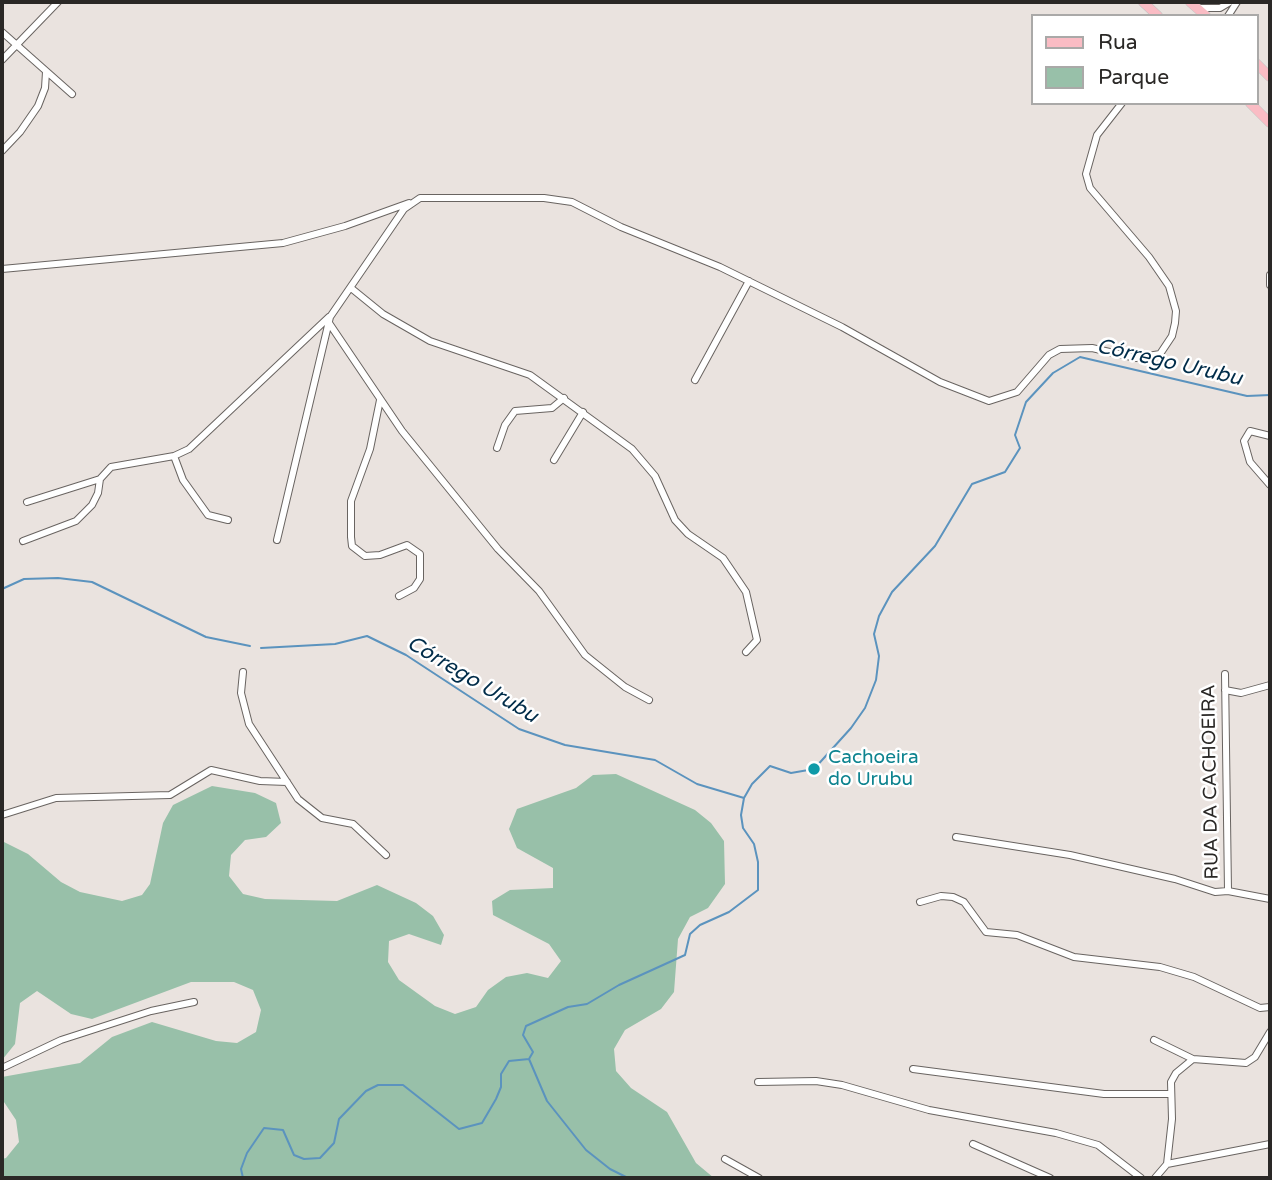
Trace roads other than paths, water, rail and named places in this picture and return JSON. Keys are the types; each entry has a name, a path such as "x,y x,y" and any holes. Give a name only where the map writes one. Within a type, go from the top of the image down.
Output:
{"main road":[{"path":"1143,2 1156,14"},
{"path":"1252,105 1270,123"}],"street":[{"path":"2,60 58,2"},
{"path":"1194,5 1220,8 1230,2"},
{"path":"2,32 72,94"},
{"path":"2,151 20,132 38,106 45,88 46,72"},
{"path":"2,270 284,243 345,226 420,198 544,198 572,202 621,227 749,281 867,339 940,382 989,401 998,401 1017,392 1049,355 1060,349 1092,348 1146,358 1160,354 1172,336 1176,311 1169,286 1149,257 1090,188 1086,174 1097,135 1120,105"},
{"path":"27,502 100,479 111,467 174,456 200,441 329,320 409,202"},
{"path":"1270,275 1270,285"},
{"path":"695,380 749,281"},
{"path":"351,288 383,314 430,341 510,366 564,398 643,459 683,529 713,548 733,570 746,592 757,640 746,652"},
{"path":"329,320 380,400 498,549 540,591 585,655 625,687 649,700"},
{"path":"277,540 329,320"},
{"path":"497,448 505,425 514,411 552,408 564,398"},
{"path":"380,400 370,449 351,501 351,537 352,546 365,556 380,555 407,545 420,554 419,579 414,588 399,596"},
{"path":"554,460 583,412"},
{"path":"1270,436 1250,432 1244,441 1250,462 1270,485"},
{"path":"174,456 183,480 208,515 228,520"},
{"path":"23,541 76,521 92,505 98,493 100,479"},
{"path":"243,672 241,693 250,724 298,799 316,814 353,824 386,855"},
{"name":"RUA DA CACHOEIRA","path":"1225,674 1228,891"},
{"path":"1225,690 1241,693 1270,685"},
{"path":"2,815 56,798 170,795 211,770 260,780 287,782"},
{"path":"956,837 1070,855 1175,879 1215,892 1228,891 1270,900"},
{"path":"920,902 930,898 953,897 964,902 986,932 1017,935 1074,957 1160,967 1194,976 1260,1007 1270,1007"},
{"path":"2,1068 61,1040 151,1011 194,1002"},
{"path":"1154,1040 1193,1059 1246,1063 1255,1057 1270,1032"},
{"path":"1155,1178 1167,1164 1173,1077 1193,1059"},
{"path":"913,1069 1116,1095 1170,1094"},
{"path":"758,1082 816,1081 842,1084 929,1110 1056,1133 1098,1145 1141,1178"},
{"path":"974,1144 1050,1178"},
{"path":"1167,1164 1270,1144"},
{"path":"725,1160 759,1178"}],"waterway":[{"name":"Córrego Urubu","path":"243,1178 241,1169 247,1153 264,1128 283,1130 294,1155 304,1159 320,1158 334,1143 339,1119 366,1091 378,1085 403,1085 459,1129 482,1123 496,1099 501,1087 501,1074 509,1061 529,1059 533,1052 523,1035 526,1026 568,1007 587,1004 619,985 685,955 690,934 700,925 729,912 758,890 758,862 754,844 743,828 741,815 744,798 752,784 770,766 791,773 814,769 851,728 865,708 876,680 879,656 874,634 879,616 892,592 935,546 972,484 1005,472 1020,448 1015,435 1026,402 1053,373 1080,357 1247,396 1270,395"},
{"name":"Córrego Urubu","path":"2,589 24,579 58,578 92,582 206,637 250,646"},
{"name":"Córrego Urubu","path":"261,648 335,644 367,636 406,655 519,729 565,745 655,760 697,784 744,798"},
{"name":"Córrego Urubu","path":"529,1059 547,1101 586,1150 610,1169 628,1178"}],"place":[{"name":"Cachoeira do Urubu","path":"814,769"}]}
